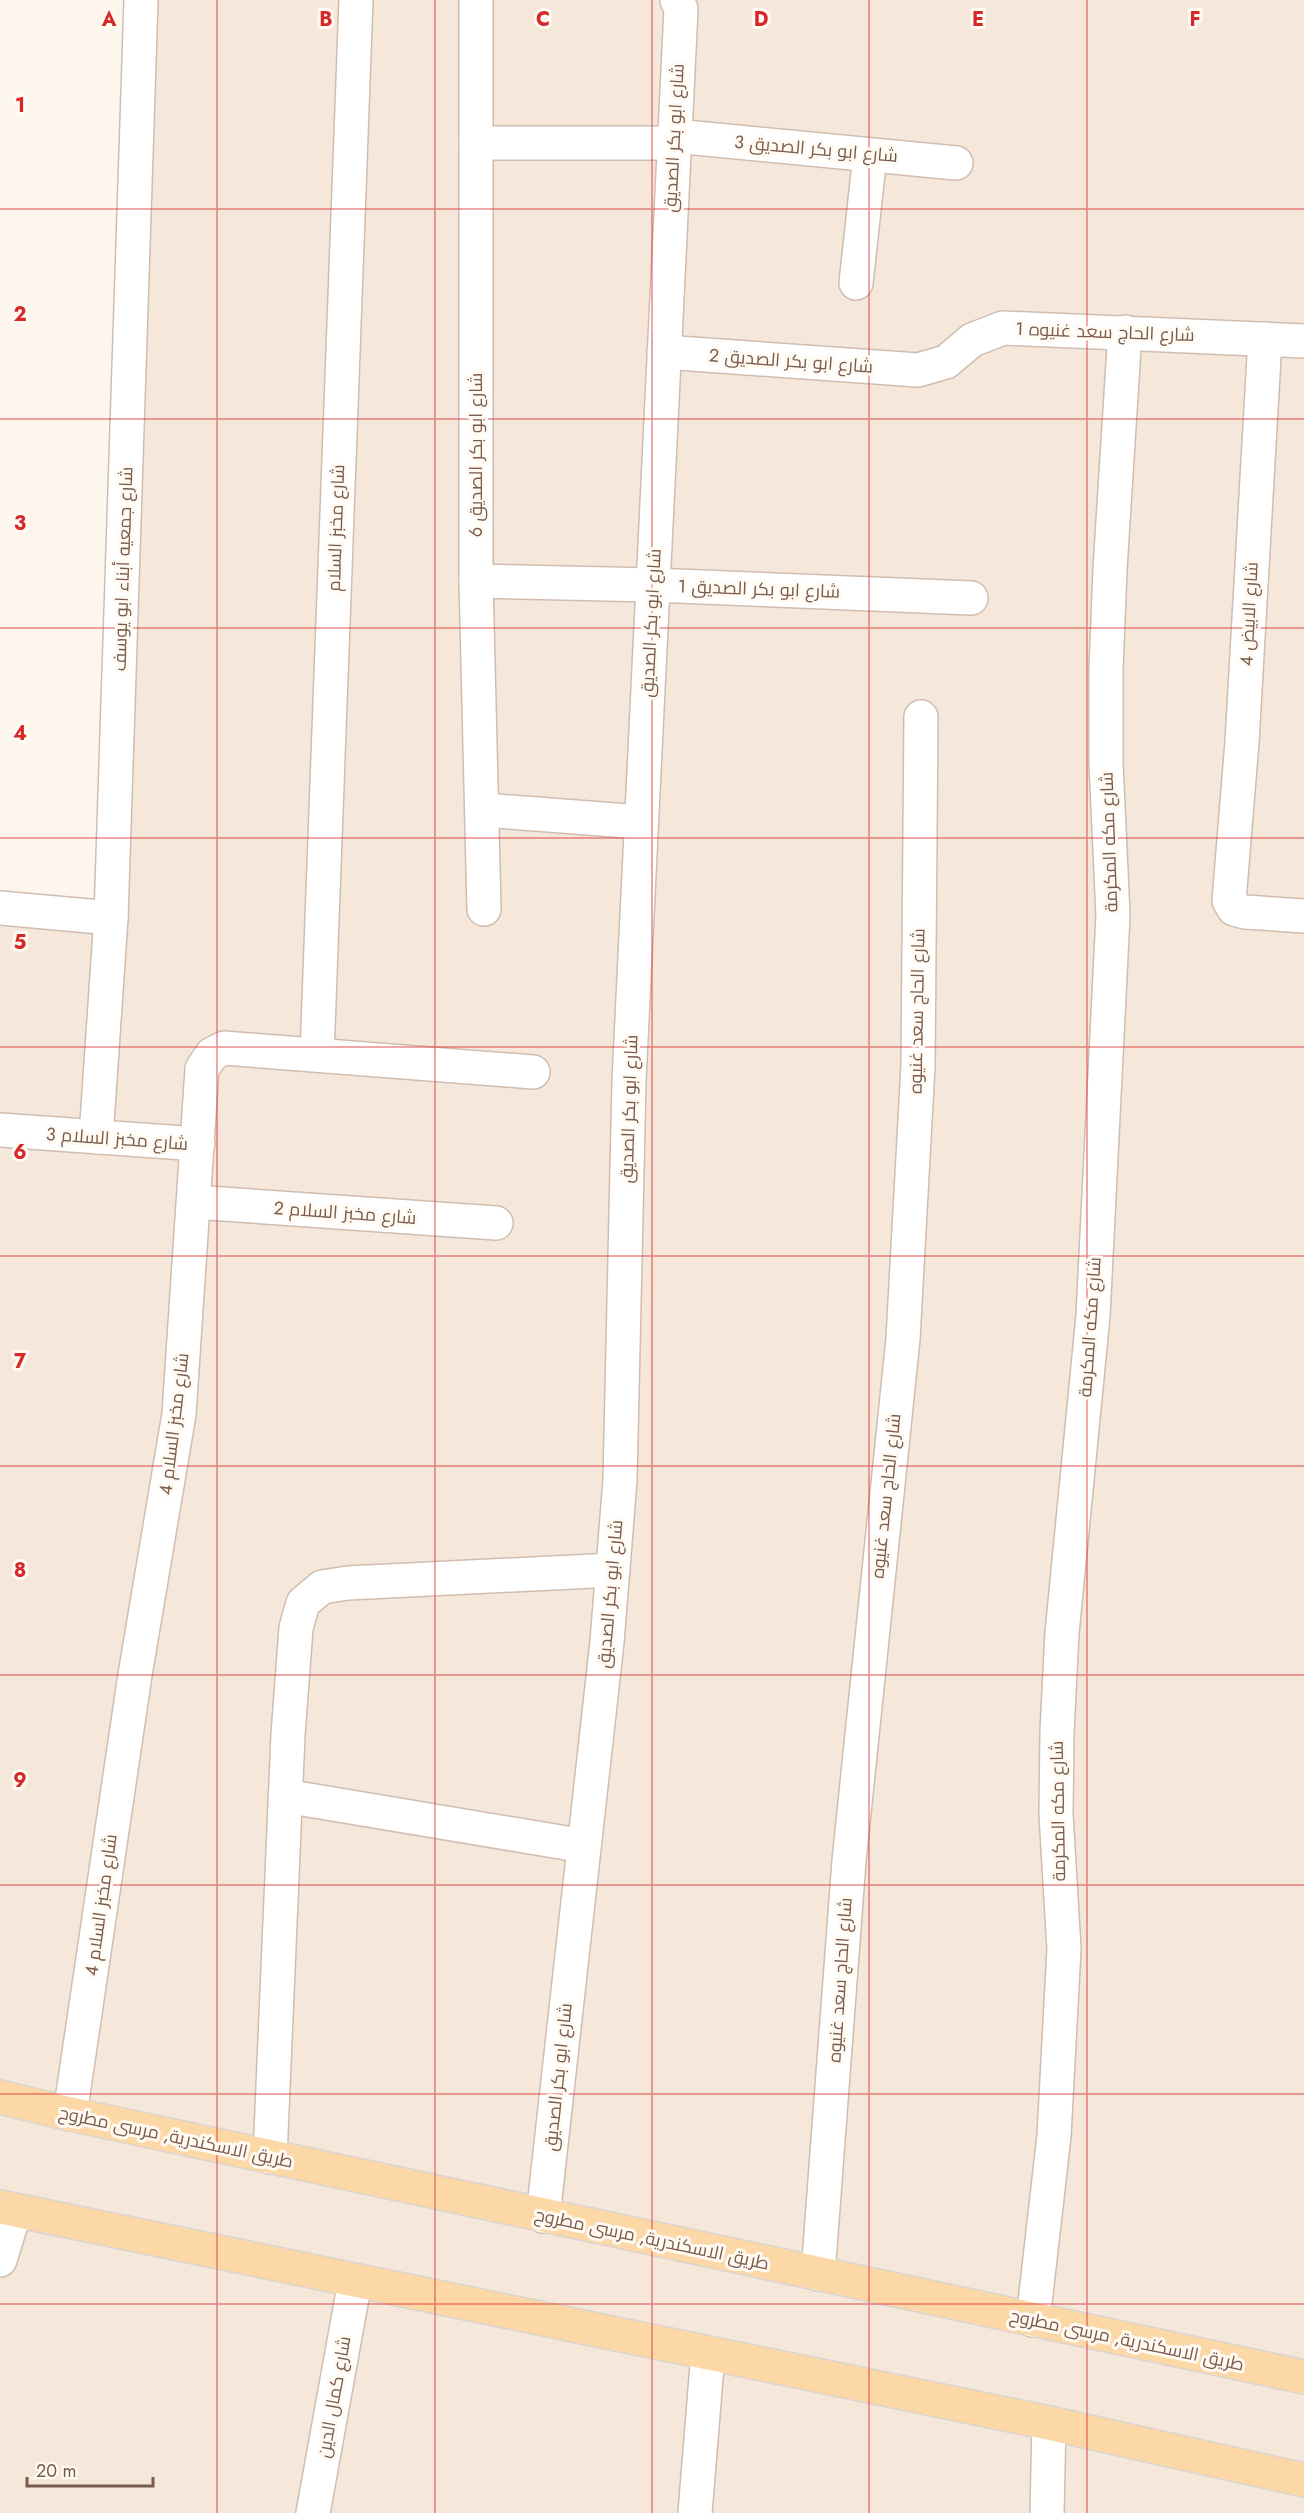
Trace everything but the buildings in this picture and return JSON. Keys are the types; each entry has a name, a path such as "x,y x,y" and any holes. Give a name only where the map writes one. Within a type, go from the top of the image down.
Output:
{"main road":[{"name":"طريق الاسكندرية, مرسى مطروح","path":"0,2097 543,2216 1304,2377"},
{"path":"8,2209 1049,2423 1304,2480"}],"street":[{"name":"شارع جمعيه أبناء ابو يوسف","path":"96,1137 111,918 141,0"},
{"name":"شارع مخبز السلام","path":"317,1055 356,0"},
{"name":"شارع ابو بكر الصديق 6","path":"476,0 476,581 484,909"},
{"name":"شارع ابو بكر الصديق","path":"543,2216 607,1642 620,1480 629,1081 681,9 677,0"},
{"name":"شارع ابو بكر الصديق 3","path":"476,143 674,139 956,163"},
{"path":"856,284 870,155"},
{"name":"شارع الحاج سعد غنيوه 1","path":"918,370 946,362 972,340 1003,328 1304,341"},
{"name":"شارع مكه المكرمة","path":"1033,2320 1054,2136 1064,1949 1056,1814 1057,1732 1062,1633 1093,1316 1113,915 1106,764 1106,670 1125,332"},
{"name":"شارع الابيض 4","path":"1265,339 1242,742 1229,901 1234,909 1245,912 1304,916"},
{"name":"شارع ابو بكر الصديق 2","path":"664,352 918,370"},
{"name":"شارع ابو بكر الصديق 1","path":"476,581 652,585 971,598"},
{"name":"شارع الحاج سعد غنيوه","path":"818,2274 849,1861 903,1339 918,1066 921,717"},
{"path":"483,810 641,822"},
{"path":"0,908 111,918"},
{"name":"شارع مخبز السلام 4","path":"70,2114 134,1687 179,1414 202,1068 212,1054 224,1048 533,1072"},
{"name":"شارع مخبز السلام 3","path":"0,1130 198,1144"},
{"name":"شارع مخبز السلام 2","path":"194,1202 496,1223"},
{"path":"270,2157 285,1796 296,1628 303,1603 322,1587 348,1583 613,1570"},
{"path":"285,1796 584,1846"},
{"path":"0,2260 8,2209"},
{"name":"شارع كمال الدين","path":"313,2513 355,2281"},
{"path":"696,2513 708,2353"},
{"path":"1047,2513 1049,2423"}],"shaded area":[{"path":"158,0 1304,0 1304,2513 0,2513 0,916 121,924"}]}
